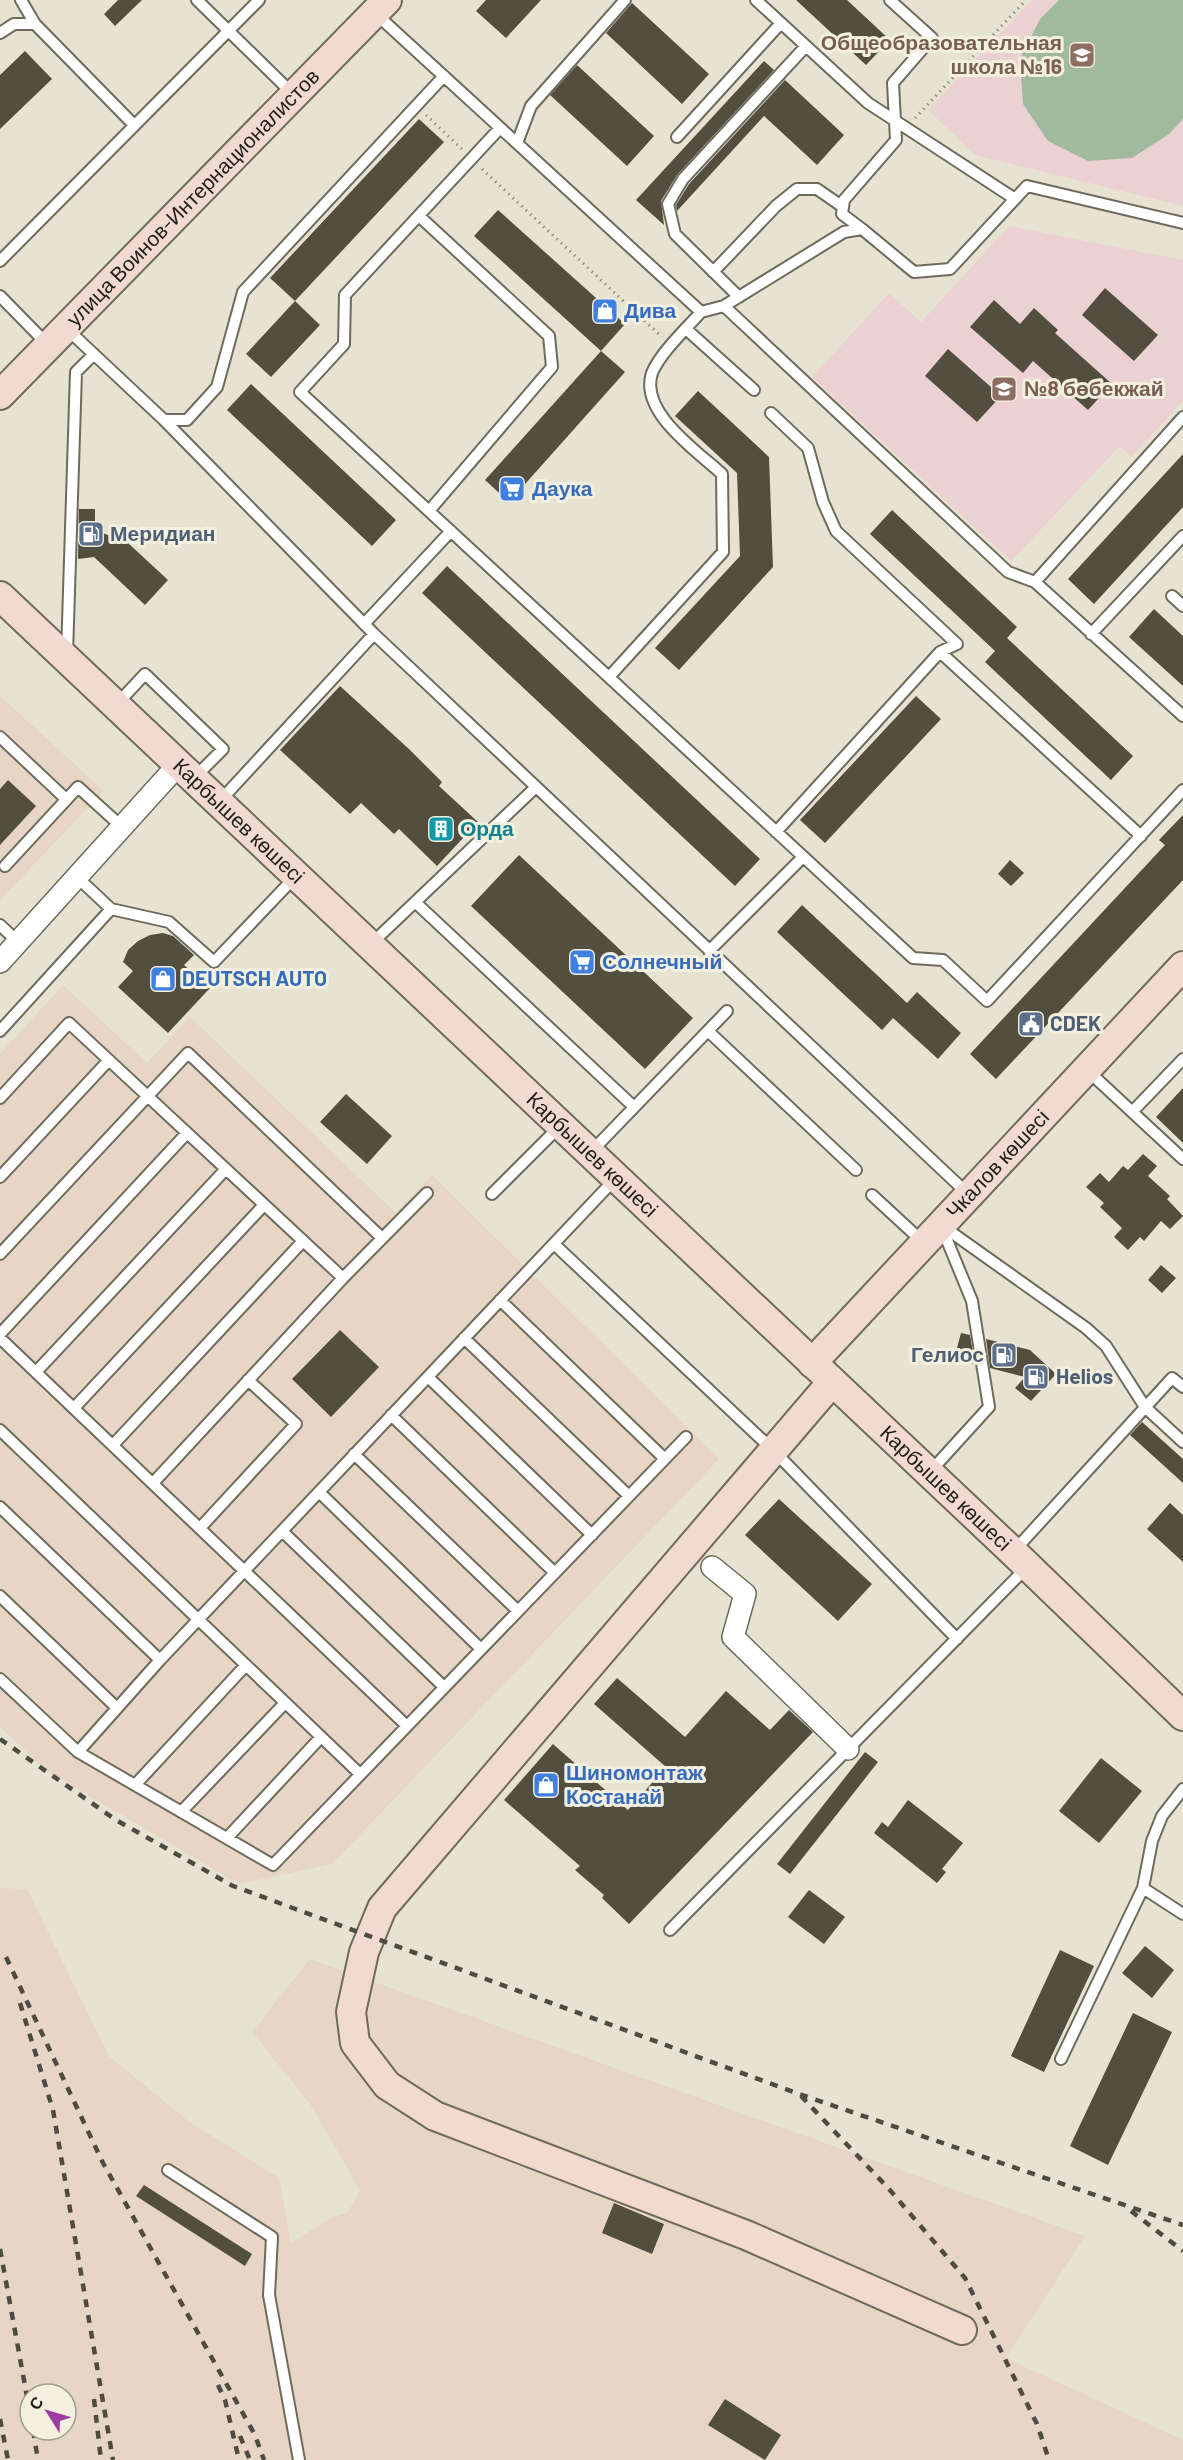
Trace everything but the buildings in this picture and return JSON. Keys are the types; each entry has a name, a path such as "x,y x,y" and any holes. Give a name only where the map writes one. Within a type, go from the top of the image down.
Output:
{"street":[{"name":"улица Воинов-Интернационалистов","path":"0,395 381,6"},
{"name":"Карбышев көшесі","path":"0,596 1021,1559 1183,1716"},
{"path":"0,962 122,827 185,772"},
{"name":"Чкалов көшесі","path":"962,2330 746,2235 435,2116 387,2085 355,2043 351,2012 364,1952 381,1908 774,1450 822,1372 932,1234 1183,966"},
{"path":"712,1567 745,1594 733,1637 848,1749"}],"lane":[{"path":"21,0 36,24 134,125"},
{"path":"197,0 294,94"},
{"path":"0,261 260,0"},
{"path":"516,143 531,106 625,0"},
{"path":"756,0 868,103 1015,199"},
{"path":"890,0 932,38 893,83 896,140 844,200 842,214 914,272 950,269 1027,186 1183,223"},
{"path":"381,6 444,76 701,312"},
{"path":"677,137 781,23"},
{"path":"0,33 14,24 36,24"},
{"path":"739,297 675,234 668,204 683,179 806,46"},
{"path":"164,420 187,420 218,387 243,292 444,76"},
{"path":"500,128 345,295 344,344 300,392 913,958 943,960 987,1001 1183,790"},
{"path":"713,272 776,206 797,189 817,189 843,207"},
{"path":"419,216 549,336 552,367 429,511"},
{"path":"609,677 723,552 722,474 662,418 654,406 650,389 652,373 701,312 724,306 844,232 862,229"},
{"path":"0,296 57,336 94,354 164,420 374,634 969,1195"},
{"path":"724,306 1008,572 1035,582 1183,716"},
{"path":"686,330 754,390"},
{"path":"67,660 76,372 94,354"},
{"path":"771,413 808,448 823,502 836,531 957,644 940,652 776,832"},
{"path":"1035,582 1183,417"},
{"path":"364,624 451,531"},
{"path":"1091,634 1183,536"},
{"path":"1172,596 1183,606"},
{"path":"218,803 374,634"},
{"path":"940,652 1141,836"},
{"path":"115,706 145,674 223,749 185,772"},
{"path":"0,737 66,799"},
{"path":"5,866 78,787 122,827"},
{"path":"369,946 536,787"},
{"path":"709,951 803,857"},
{"path":"77,877 111,909 169,922 214,962 295,876"},
{"path":"415,902 634,1107"},
{"path":"0,1030 111,909"},
{"path":"0,925 18,942"},
{"path":"590,1154 728,1011"},
{"path":"0,1098 69,1023 342,1278"},
{"path":"708,1031 856,1170"},
{"path":"0,1254 188,1053 382,1238"},
{"path":"1132,1112 1183,1059"},
{"path":"0,1177 109,1060"},
{"path":"1086,1070 1183,1159"},
{"path":"492,1194 560,1126"},
{"path":"187,1133 0,1336 407,1726"},
{"path":"36,1372 226,1169"},
{"path":"78,1752 116,1707 244,1570 616,1178"},
{"path":"153,1483 342,1278 427,1193"},
{"path":"872,1195 1086,1328 1106,1346 1145,1407 1183,1442"},
{"path":"74,1408 264,1205"},
{"path":"928,1473 989,1407 972,1301 932,1234"},
{"path":"113,1445 303,1241"},
{"path":"554,1244 774,1450 957,1639"},
{"path":"500,1300 665,1459"},
{"path":"464,1338 629,1496"},
{"path":"428,1377 592,1535"},
{"path":"670,1930 957,1639 1145,1407 1172,1378 1183,1387"},
{"path":"200,1528 296,1424 248,1380"},
{"path":"391,1415 555,1573"},
{"path":"0,1430 360,1774"},
{"path":"0,1679 78,1752 273,1864 686,1437"},
{"path":"354,1454 518,1611"},
{"path":"319,1492 481,1649"},
{"path":"0,1507 160,1660"},
{"path":"282,1531 444,1687"},
{"path":"0,1596 116,1707"},
{"path":"135,1785 246,1665"},
{"path":"181,1812 285,1703"},
{"path":"227,1838 321,1737"},
{"path":"1061,2060 1143,1888 1152,1841 1162,1816 1183,1789"},
{"path":"1143,1888 1183,1914"},
{"path":"168,2170 272,2237 269,2295 299,2460"}],"path":[{"path":"906,128 1026,0"},
{"path":"417,105 672,346"}],"shaded area":[{"name":"Общеобразовательная школа №16","path":"1032,0 1183,0 1183,206 975,155 928,110"},
{"name":"№8 бөбекжай","path":"1009,226 1183,260 1183,401 1131,457 1120,446 1011,561 812,377 889,293 921,322"},
{"path":"0,696 104,791 0,900"},
{"path":"63,985 147,1063 190,1017 396,1213 432,1175 719,1459 332,1864 239,1884 47,1771 0,1727 0,1054"},
{"path":"0,1888 27,1889 109,2056 188,2121 279,2178 291,2243 331,2218 348,2212 360,2190 310,2104 252,2032 310,1959 1085,2236 1006,2358 1183,2440 1183,2460 0,2460"}],"green space":[{"path":"1059,0 1183,0 1183,119 1169,134 1132,158 1088,161 1048,141 1023,104 1020,59 1040,19"}],"railway":[{"path":"0,1739 116,1820 233,1886 799,2094 1183,2225"},
{"path":"6,1957 103,2163 255,2435 264,2460"},
{"path":"20,2003 53,2110 113,2460"},
{"path":"801,2096 889,2189 965,2278 1037,2424 1049,2460"},
{"path":"1131,2211 1183,2251"},
{"path":"0,2249 24,2382"},
{"path":"218,2385 225,2400 239,2460"},
{"path":"94,2399 101,2460"},
{"path":"0,2419 8,2460"},
{"path":"240,2436 250,2460"},
{"path":"35,2442 38,2460"}],"place":[{"name":"Общеобразовательная школа №16","path":"1082,55"},
{"name":"Дива","path":"605,311"},
{"name":"№8 бөбекжай","path":"1004,389"},
{"name":"Даука","path":"512,489"},
{"name":"Меридиан","path":"91,534"},
{"name":"Орда","path":"441,829"},
{"name":"Солнечный","path":"582,962"},
{"name":"DEUTSCH AUTO","path":"163,979"},
{"name":"CDEK","path":"1031,1024"},
{"name":"Гелиос","path":"1004,1355"},
{"name":"Helios","path":"1036,1377"},
{"name":"Шиномонтаж Костанай","path":"546,1785"}]}
